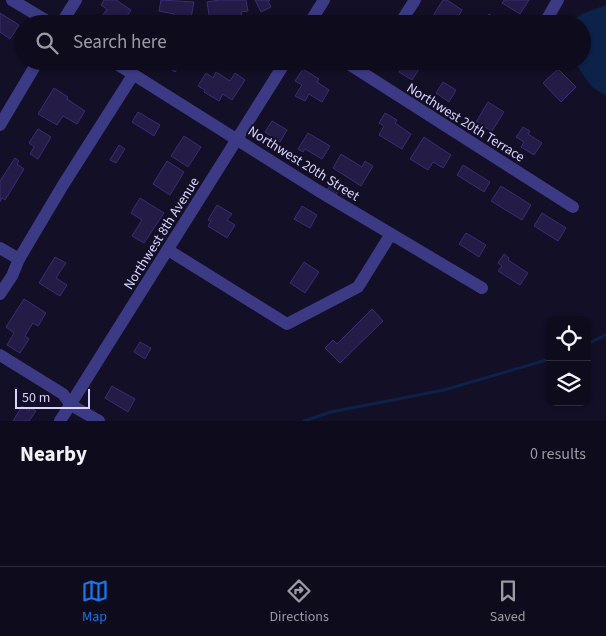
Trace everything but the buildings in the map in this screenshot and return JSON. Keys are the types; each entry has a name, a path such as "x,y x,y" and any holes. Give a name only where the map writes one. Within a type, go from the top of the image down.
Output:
{"street":[{"path":"12,0 37,15"},
{"path":"67,15 76,0"},
{"path":"315,15 324,0"},
{"path":"405,15 415,0"},
{"path":"549,15 558,0"},
{"path":"0,125 33,70"},
{"name":"Northwest 20th Street","path":"126,70 482,288"},
{"name":"Northwest 8th Avenue","path":"60,421 280,70"},
{"name":"Northwest 20th Terrace","path":"358,70 573,207"},
{"path":"0,294 12,276 18,259 63,185 134,75"},
{"path":"168,250 287,324 358,287 391,234"},
{"path":"0,248 18,259"},
{"path":"0,355 63,394 70,405 98,421"}],"water":[{"path":"606,5 606,96 592,87 580,70 591,70 591,15 581,15"}],"waterway":[{"path":"591,342 606,335"},
{"path":"304,421 331,412 444,390 546,360"}]}
